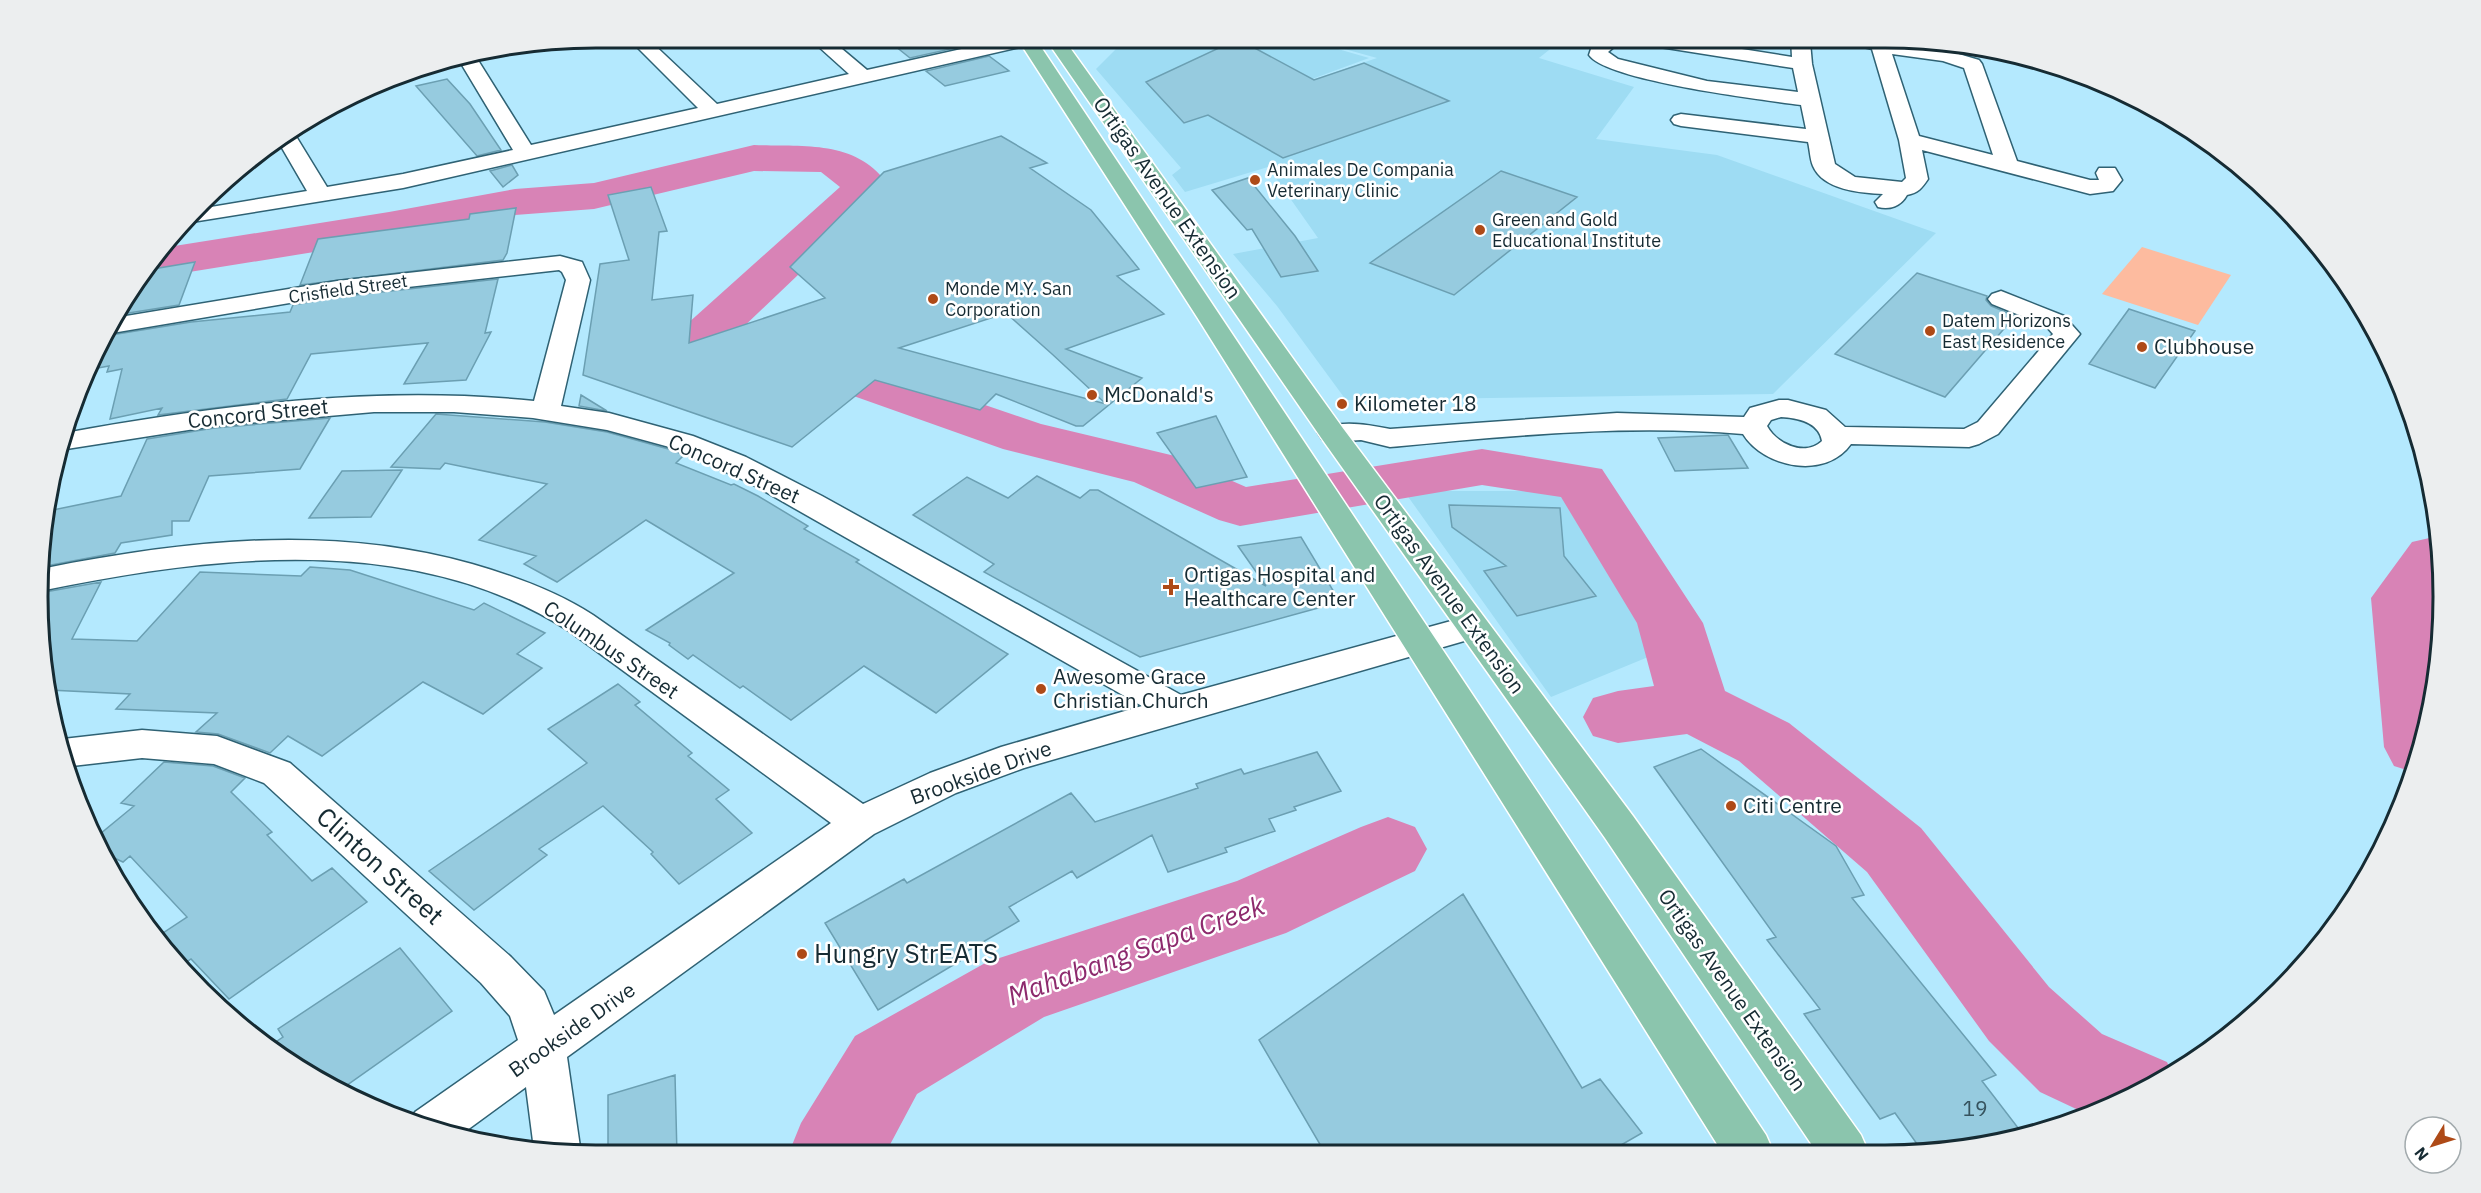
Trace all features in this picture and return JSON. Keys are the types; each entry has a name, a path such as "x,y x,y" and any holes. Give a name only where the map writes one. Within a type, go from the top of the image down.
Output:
{"main road":[{"name":"Ortigas Avenue Extension","path":"1034,48 1745,1145"},
{"name":"Ortigas Avenue Extension","path":"1061,48 1347,432 1370,484 1619,828 1840,1145"}],"street":[{"path":"647,48 713,111"},
{"path":"830,48 864,77"},
{"path":"203,215 403,181 986,48"},
{"path":"1602,48 1598,55 1611,63 1707,87 1810,100"},
{"path":"1703,48 1802,64"},
{"path":"1801,48 1802,64 1824,166 1832,176 1848,183 1897,189 1909,188 1917,179 1910,141 1881,48"},
{"path":"1895,48 1946,56 1972,64 2007,164"},
{"path":"471,63 526,154"},
{"path":"1682,120 1818,137"},
{"path":"1910,141 2007,164 2090,188 2104,186 2111,180 2107,173"},
{"path":"289,142 321,195"},
{"path":"1880,206 1896,196 1897,189"},
{"name":"Crisfield Street","path":"119,325 337,288 560,263 573,267 578,279 546,411"},
{"path":"1837,435 1969,438 1988,428 2067,334 2055,321 2001,299"},
{"name":"Concord Street","path":"71,440 197,419 298,408 435,404 546,411 624,425 684,443 778,485 1177,709"},
{"path":"1347,432 1390,438 1632,421 1757,420 1779,408 1804,411 1826,421 1837,435 1837,443 1832,450 1810,456 1796,455 1771,447 1755,433 1757,420"},
{"name":"Columbus Street","path":"49,578 168,557 253,550 321,550 425,562 495,581 557,609 860,823"},
{"name":"Brookside Drive","path":"441,1122 544,1051 860,823 953,779 1014,757 1473,627"},
{"name":"Clinton Street","path":"71,752 142,744 217,750 277,773 496,970 529,1005 544,1051 557,1144"}],"shaded area":[{"path":"1117,48 1334,48 1369,58 1274,93 1377,58 1341,48 1552,48 1539,58 1634,87 1596,139 1717,155 1936,233 1773,394 1346,400 1277,306 1233,254 1318,238 1268,167 1185,192 1172,175 1181,168 1096,69"},
{"path":"2142,247 2231,275 2198,325 2102,294"},
{"path":"1404,491 1545,491 1590,505 1670,648 1551,697"}],"building":[{"path":"898,48 955,48 910,58"},
{"path":"1219,48 1255,48 1314,80 1364,63 1449,101 1283,158 1208,115 1184,123 1146,82"},
{"path":"989,56 1009,71 945,86 926,71"},
{"path":"447,79 470,104 501,150 477,156 416,86"},
{"path":"1001,136 1047,163 1030,168 1091,210 1139,269 1117,276 1164,314 1066,349 1142,378 1083,426 1076,426 996,394 980,410 875,380 792,447 583,375 600,264 629,260 608,195 651,187 667,231 659,232 652,300 693,295 689,343 825,298 790,267 884,172","holes":["1006,313 1106,404 899,348"]},
{"path":"512,165 518,175 503,187 490,171"},
{"path":"1501,171 1577,197 1454,295 1370,263"},
{"path":"1248,178 1295,236 1318,271 1281,277 1252,229 1247,230 1212,190"},
{"path":"516,208 507,253 503,260 300,285 318,239 469,219 470,214"},
{"path":"195,262 179,305 126,313 140,292 157,268"},
{"name":"Datem Horizons East Residence","path":"1917,273 1987,296 1986,300 1991,306 2015,316 1945,397 1835,354"},
{"path":"498,279 485,333 491,332 466,380 404,384 428,343 311,354 287,399 158,415 162,408 110,419 122,369 107,372 109,366 99,368 115,334 191,322 290,312 293,305 337,297"},
{"name":"Clubhouse","path":"2129,309 2195,331 2155,388 2089,364"},
{"path":"581,395 607,411 579,406"},
{"path":"436,414 545,422 607,432 684,455 676,463 731,485 734,484 758,496 808,526 804,529 859,560 856,562 1008,654 936,713 864,666 791,720 743,686 740,688 693,655 688,659 669,645 670,643 646,630 734,573 646,520 557,582 524,564 536,556 479,540 547,484 445,463 440,469 391,467"},
{"path":"1216,416 1247,477 1196,488 1157,433"},
{"path":"330,418 300,469 209,476 189,521 172,521 172,535 121,543 115,553 49,565 56,509 121,496 147,439 214,428"},
{"path":"1728,435 1748,468 1675,471 1658,438"},
{"path":"402,470 371,517 309,518 342,471"},
{"name":"Ortigas Hospital and Healthcare Center","path":"1037,476 1080,498 1090,490 1098,490 1266,586 1238,546 1301,537 1340,602 1140,657 984,572 994,564 913,515 967,477 1008,498"},
{"path":"1449,505 1560,508 1564,556 1596,596 1517,616 1484,571 1506,566 1452,527"},
{"path":"310,567 350,570 474,610 484,603 545,633 517,654 542,668 483,714 423,682 322,756 288,736 270,753 218,734 196,732 217,713 116,709 130,694 57,690 49,632 48,591 101,582 72,639 137,641 200,572 301,576"},
{"path":"618,684 640,702 635,705 692,753 688,756 729,790 716,799 752,833 679,884 651,854 653,852 603,806 539,849 547,855 474,910 429,871 587,763 548,729"},
{"path":"1701,749 1836,846 1864,895 1852,898 1996,1075 1982,1081 2018,1128 1956,1140 1917,1144 1895,1113 1880,1119 1804,1014 1820,1009 1767,940 1776,937 1654,767"},
{"path":"1317,752 1341,791 1294,807 1296,810 1269,819 1275,831 1225,848 1227,852 1168,872 1152,835 1077,878 1072,871 1009,907 1019,921 957,957 960,961 878,1010 825,923 904,879 907,883 1071,793 1095,822 1198,788 1196,784 1241,769 1244,774"},
{"path":"164,762 213,766 245,778 231,792 272,832 267,835 312,881 332,868 367,902 229,999 191,959 187,961 163,933 187,917 130,856 123,862 115,858 102,832 134,806 121,803"},
{"path":"1463,894 1582,1088 1600,1079 1642,1133 1621,1145 1320,1145 1259,1040"},
{"path":"400,948 452,1011 347,1085 322,1072 276,1042 283,1037 278,1029"},
{"path":"675,1075 677,1145 608,1145 608,1095"}],"waterway":[{"path":"161,262 389,226 515,202 594,196 754,158 831,160 867,186 695,344 714,350 762,346 1023,437 1154,469 1240,507 1482,467 1581,482 1670,623 1695,707"},
{"name":"Mahabang Sapa Creek","path":"2417,724 2403,598 2432,560"},
{"name":"Mahabang Sapa Creek","path":"1618,717 1695,707"},
{"name":"Mahabang Sapa Creek","path":"1695,707 1764,742 1894,850 2019,1014 2071,1063 2127,1088"},
{"name":"Mahabang Sapa Creek","path":"840,1145 886,1065 1017,989 1258,909 1388,849"}],"place":[{"name":"Animales De Compania Veterinary Clinic","path":"1255,180"},
{"name":"Green and Gold Educational Institute","path":"1480,230"},
{"name":"Monde M.Y. San Corporation","path":"933,299"},
{"name":"Datem Horizons East Residence","path":"1930,331"},
{"name":"Clubhouse","path":"2142,347"},
{"name":"McDonald's","path":"1092,395"},
{"name":"Kilometer 18","path":"1342,404"},
{"name":"Ortigas Hospital and Healthcare Center","path":"1171,587"},
{"name":"Awesome Grace Christian Church","path":"1041,689"},
{"name":"Citi Centre","path":"1731,806"},
{"name":"Hungry StrEATS","path":"802,954"}]}
